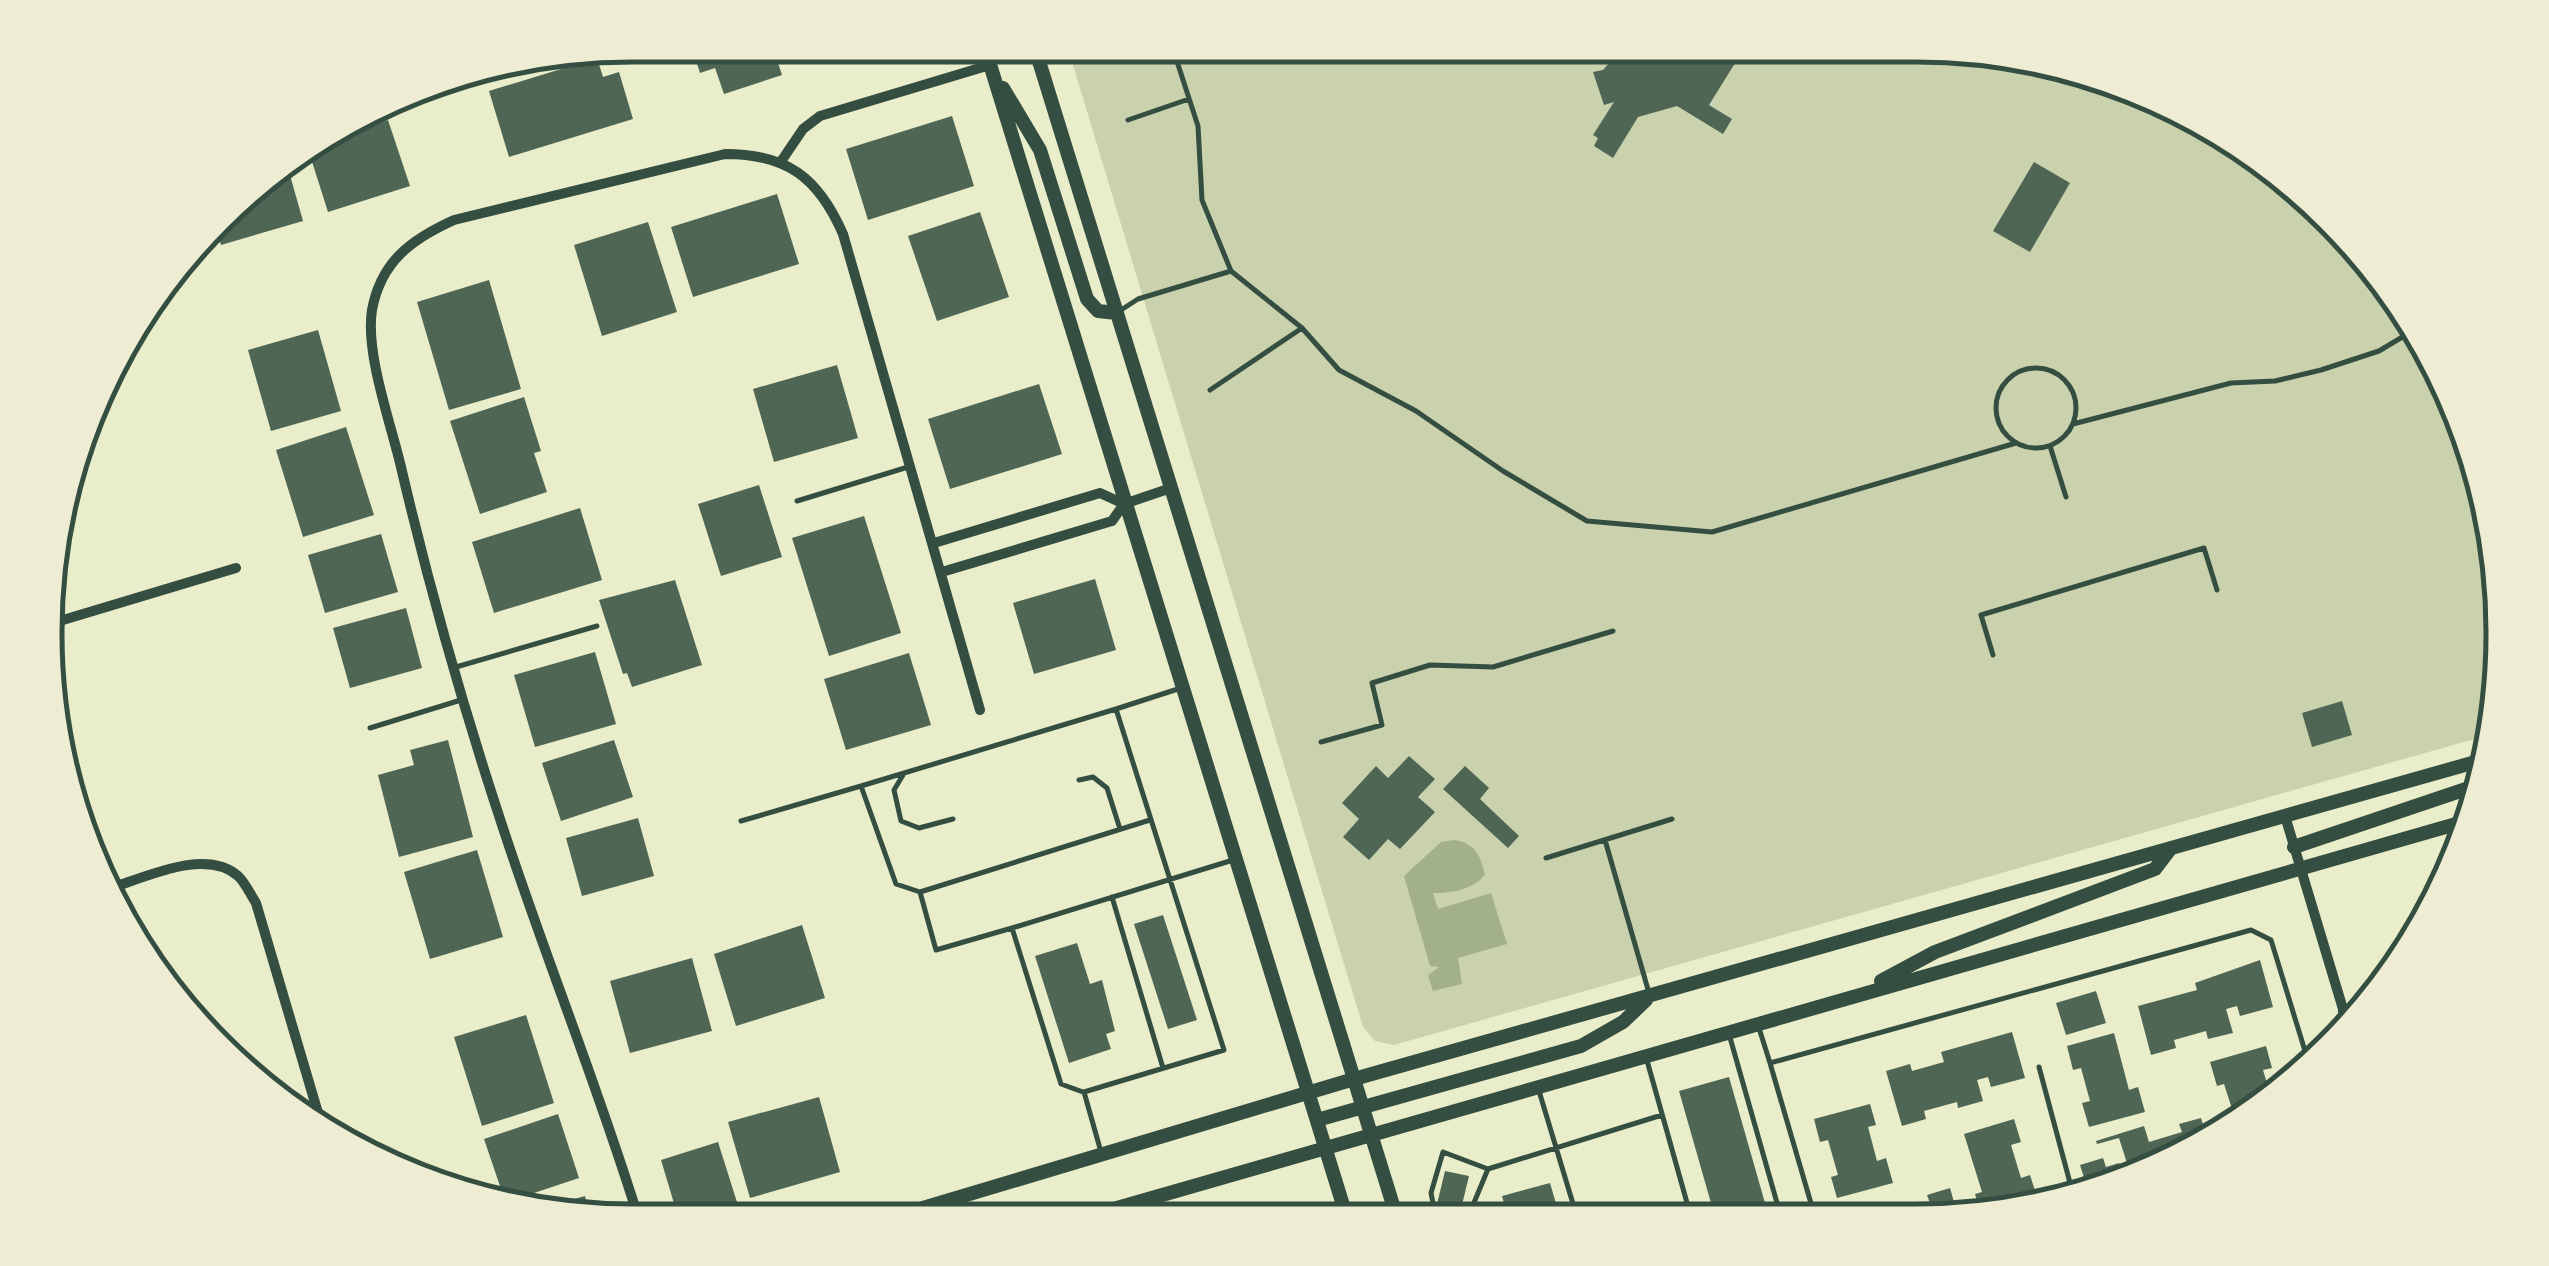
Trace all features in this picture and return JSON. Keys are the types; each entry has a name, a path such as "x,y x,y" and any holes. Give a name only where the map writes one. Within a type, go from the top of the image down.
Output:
{"main road":[{"path":"989,62 1344,1204"},
{"path":"1039,62 1394,1204"},
{"path":"990,65 1040,150 1087,300 1098,311 1117,312"},
{"path":"936,1204 1354,1079 2471,763"},
{"path":"2294,847 2464,790"},
{"path":"1129,1204 2453,825"},
{"path":"1859,994 1935,952 2155,870 2165,862 2171,848"},
{"path":"1318,1120 1581,1046 1623,1022 1650,996"}],"street":[{"path":"780,163 803,128 820,116 990,65"},
{"path":"633,1204 607,1117 502,825 418,546 374,349 372,313 392,260 416,237 454,220 724,154 756,154 798,170 829,202 843,234 980,710"},
{"path":"942,572 1112,522 1124,504 1172,488"},
{"path":"934,543 1100,493 1124,504"},
{"path":"63,619 236,568"},
{"path":"2285,816 2343,1010"},
{"path":"121,885 190,865 226,868 239,876 256,903 317,1108"}],"lane":[{"path":"1177,62 1198,126 1202,200 1231,271 1302,328 1339,370 1416,411 1587,521 1712,532 2016,443"},
{"path":"1128,120 1189,99"},
{"path":"1117,312 1138,299 1231,271"},
{"path":"1210,390 1302,328"},
{"path":"2073,424 2076,399 2062,377 2050,370 2024,370 2003,385 1996,410 1999,423 2016,443 2032,448 2050,446 2073,424 2231,383 2275,381 2322,370 2380,351 2403,337"},
{"path":"2050,446 2066,497"},
{"path":"797,501 911,466"},
{"path":"1993,655 1981,615 2204,548 2216,590"},
{"path":"454,668 597,626"},
{"path":"1321,742 1382,725 1372,683 1430,665 1493,667 1613,631"},
{"path":"740,821 1182,688"},
{"path":"370,728 464,700"},
{"path":"1012,928 1061,1084 1084,1092 1224,1050 1116,709"},
{"path":"906,774 894,790 901,820 919,828 953,819"},
{"path":"1079,780 1094,776 1104,784 1120,829"},
{"path":"861,786 896,884 920,892 1150,820"},
{"path":"1546,858 1672,819"},
{"path":"1606,840 1650,996"},
{"path":"920,892 936,950 1236,859"},
{"path":"1112,897 1163,1068"},
{"path":"1770,1063 2252,930 2271,940 2305,1050"},
{"path":"1758,1022 1811,1204"},
{"path":"1729,1031 1778,1204"},
{"path":"1646,1054 1686,1204"},
{"path":"2039,1067 2071,1182"},
{"path":"1538,1085 1573,1204"},
{"path":"1084,1092 1102,1154"},
{"path":"1434,1204 1432,1193 1443,1152 1488,1169 1662,1115"},
{"path":"1474,1204 1488,1169"}],"shaded area":[{"path":"1072,62 1916,62 2027,73 2134,106 2201,139 2292,204 2369,286 2428,381 2456,450 2476,522 2487,633 2477,738 1394,1045 1375,1041 1363,1027"},
{"path":"1454,840 1476,851 1485,874 1469,887 1433,893 1438,909 1491,893 1507,944 1458,958 1462,984 1433,991 1428,975 1439,967 1430,966 1404,876 1441,842"}],"building":[{"path":"696,62 778,62 782,75 724,94 715,68 700,73"},
{"path":"1610,62 1736,62 1709,105 1732,119 1723,134 1677,106 1638,117 1613,158 1594,146 1598,138 1593,135 1614,102 1604,105 1593,72 1603,70"},
{"path":"599,64 603,77 619,72 633,119 509,157 489,91 571,66"},
{"path":"952,116 974,186 868,220 846,149"},
{"path":"388,120 410,186 328,212 312,162"},
{"path":"2034,162 2070,183 2030,252 1993,231"},
{"path":"290,177 303,221 221,245 220,241 230,230"},
{"path":"777,194 799,264 693,297 671,227"},
{"path":"980,212 1009,297 937,321 908,236"},
{"path":"648,222 677,312 602,336 574,245"},
{"path":"489,280 521,389 449,410 417,302"},
{"path":"318,330 341,411 271,431 248,350"},
{"path":"837,365 858,438 774,462 753,389"},
{"path":"1039,384 1062,454 950,489 928,419"},
{"path":"524,397 541,451 534,453 547,492 480,514 450,421"},
{"path":"346,427 374,515 303,537 276,450"},
{"path":"759,485 782,557 721,576 698,504"},
{"path":"580,508 602,580 494,613 472,542"},
{"path":"864,516 901,633 829,656 792,538"},
{"path":"381,534 398,592 325,613 308,555"},
{"path":"1095,579 1116,650 1034,674 1013,603"},
{"path":"675,580 702,665 632,687 627,673 623,674 599,600"},
{"path":"406,608 422,668 350,688 333,628"},
{"path":"595,652 616,724 535,747 514,675"},
{"path":"909,653 931,725 846,750 824,679"},
{"path":"2342,701 2352,735 2312,747 2302,713"},
{"path":"448,740 473,837 399,857 378,775 414,765 410,750"},
{"path":"614,740 633,797 561,821 542,763"},
{"path":"1409,756 1435,779 1418,797 1435,812 1400,849 1388,839 1369,860 1343,837 1359,819 1342,803 1376,766 1388,778"},
{"path":"1465,766 1489,788 1480,799 1519,836 1508,848 1443,789"},
{"path":"638,818 654,876 582,896 566,838"},
{"path":"477,850 503,937 430,959 404,872"},
{"path":"1163,915 1197,1020 1168,1029 1134,924"},
{"path":"802,925 825,998 736,1026 714,954"},
{"path":"1077,943 1090,984 1102,980 1115,1031 1106,1034 1111,1049 1069,1063 1035,956"},
{"path":"692,958 712,1031 630,1053 610,981"},
{"path":"2260,960 2273,1007 2240,1016 2237,1006 2226,1009 2233,1033 2208,1039 2206,1031 2174,1040 2176,1048 2151,1055 2138,1006 2197,990 2195,983"},
{"path":"2096,991 2106,1023 2066,1035 2056,1003"},
{"path":"526,1015 554,1103 482,1126 454,1037"},
{"path":"2012,1032 2025,1078 1991,1087 1988,1077 1977,1080 1983,1101 1958,1108 1957,1102 1924,1111 1926,1119 1902,1126 1886,1071 1910,1064 1912,1071 1944,1062 1941,1052"},
{"path":"2114,1033 2129,1090 2138,1087 2145,1112 2089,1127 2082,1103 2090,1101 2081,1068 2073,1070 2067,1046"},
{"path":"2266,1046 2272,1068 2263,1070 2267,1083 2232,1108 2224,1084 2217,1086 2210,1062"},
{"path":"1729,1077 1765,1204 1711,1204 1679,1091"},
{"path":"819,1097 840,1172 750,1198 728,1122"},
{"path":"1870,1104 1876,1125 1868,1127 1877,1161 1886,1158 1893,1183 1837,1198 1831,1177 1838,1175 1828,1140 1820,1142 1814,1119"},
{"path":"558,1114 579,1178 530,1194 501,1188 484,1139"},
{"path":"2201,1118 2203,1126 2127,1163 2119,1138 2097,1144 2096,1141 2144,1126 2149,1142 2182,1132 2179,1124"},
{"path":"2014,1119 2021,1142 2011,1145 2021,1178 2030,1175 2035,1191 1977,1200 1975,1194 1982,1192 1964,1134"},
{"path":"718,1142 738,1204 674,1204 661,1160"},
{"path":"2103,1158 2106,1167 2120,1165 2084,1178 2080,1165"},
{"path":"1445,1171 1469,1176 1462,1204 1437,1204"},
{"path":"1550,1183 1556,1204 1504,1204 1502,1196"},
{"path":"1950,1188 1954,1202 1929,1203 1927,1195"}]}
